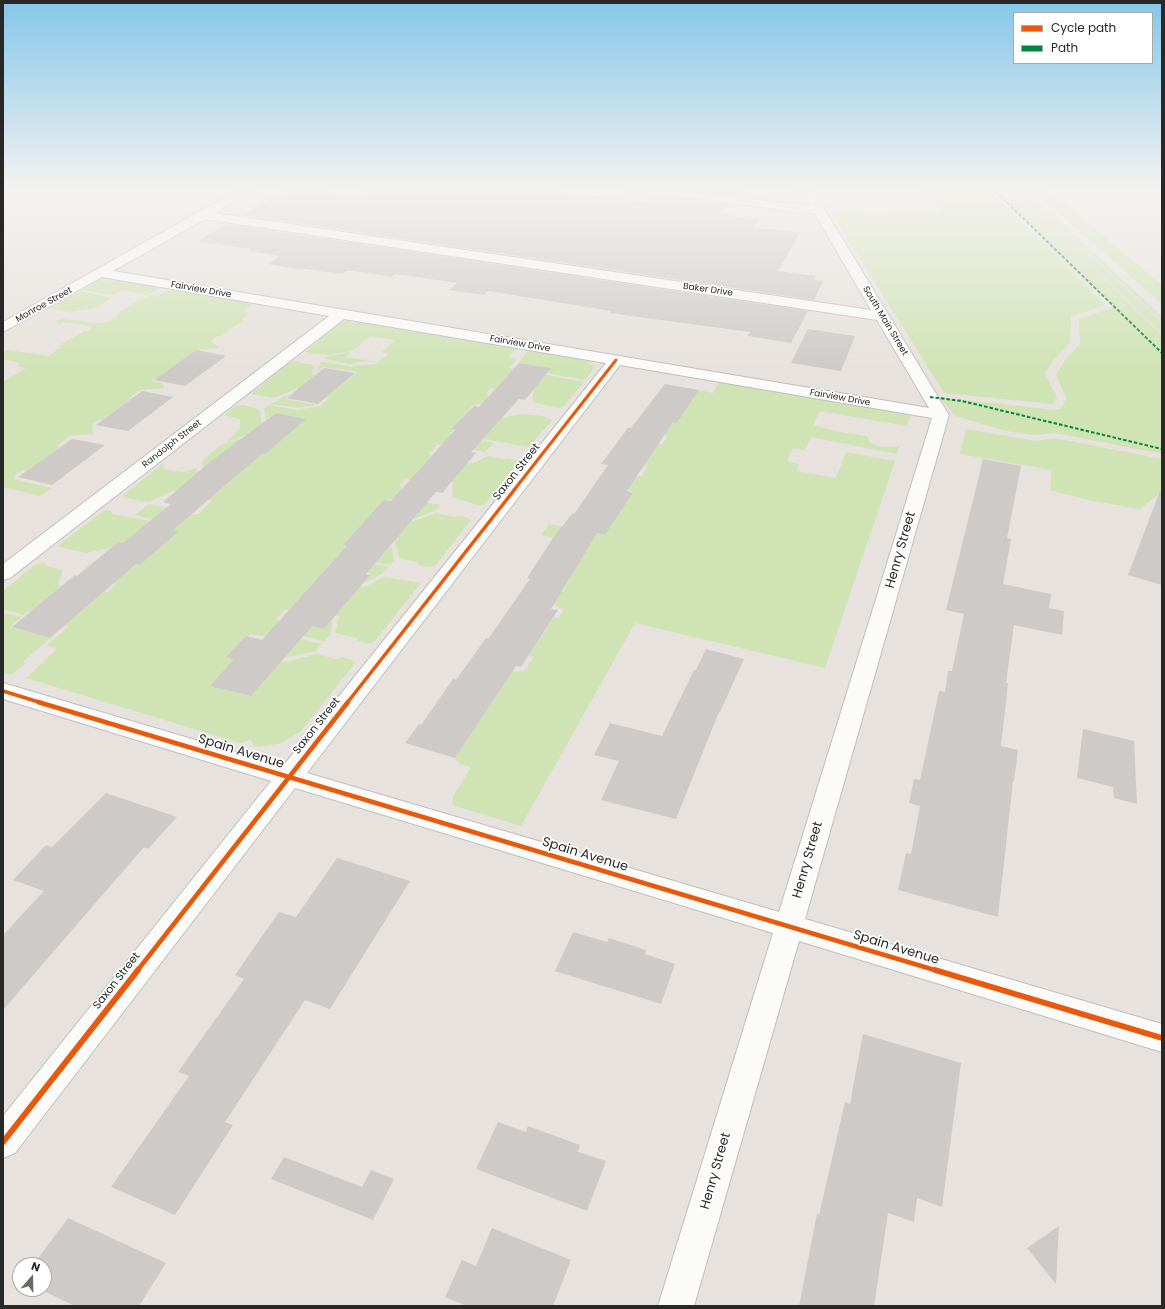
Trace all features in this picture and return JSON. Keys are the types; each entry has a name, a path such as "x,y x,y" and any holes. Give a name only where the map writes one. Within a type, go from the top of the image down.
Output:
{"street":[{"name":"Monroe Street","path":"3,328 144,248"},
{"name":"Baker Drive","path":"425,248 882,316"},
{"name":"South Main Street","path":"841,248 941,415"},
{"name":"Fairview Drive","path":"100,273 941,415"},
{"name":"Randolph Street","path":"3,574 341,314"},
{"name":"Saxon Street","path":"3,1142 616,360"},
{"name":"Henry Street","path":"676,1306 941,415"},
{"name":"Spain Avenue","path":"3,691 1162,1038"}],"green space":[{"path":"854,248 1048,248 1105,305 1071,317 1070,343 1056,357 1045,373 1057,398 1053,404 944,393"},
{"path":"1055,248 1088,248 1162,316 1162,454 1056,433 1033,435 1006,431 956,416 939,397 1054,410 1061,408 1067,399 1056,375 1065,360 1080,344 1079,319 1114,307"},
{"path":"1098,248 1118,248 1162,285 1162,304"},
{"path":"112,278 162,287 147,295 121,290 114,295 82,290 98,280"},
{"path":"173,288 253,304 243,311 250,313 242,319 244,320 220,337 217,336 211,341 219,348 196,350 157,378 151,380 162,383 164,388 140,390 129,398 131,399 102,420 99,419 92,425 93,434 69,436 57,446 61,447 27,471 23,470 14,475 14,478 17,480 52,488 39,496 3,487 3,382 26,368 17,366 21,363 3,359 3,353 8,350 48,356 62,347 58,346 94,327 63,322 59,325 56,321 61,318 93,323 108,322 119,315 116,314 141,299 151,295 158,296"},
{"path":"80,291 112,298 95,308 90,309 69,312 49,308"},
{"path":"347,320 353,323 365,321 515,347 517,349 508,357 517,359 509,368 513,369 495,389 491,387 486,393 493,402 473,405 452,429 453,430 450,434 494,443 485,452 444,444 436,446 428,455 432,455 410,480 405,479 399,486 410,497 384,500 343,545 345,545 344,548 352,550 289,610 285,609 277,618 288,634 259,636 251,634 227,657 234,659 211,686 251,696 281,661 286,662 317,654 336,659 342,657 352,660 355,663 301,731 279,744 254,747 252,741 249,740 240,743 26,678 57,649 47,645 68,627 65,625 104,591 108,592 116,584 113,582 125,566 133,567 137,564 140,565 178,532 165,528 169,524 135,515 149,504 197,515 212,501 208,500 243,470 210,462 202,469 203,460 221,445 305,419 275,413 266,419 264,409 269,405 297,410 320,406 329,398 326,397 357,373 356,371 323,367 316,372 321,362 349,366 353,368 352,366 376,364 389,354 382,352 395,340 370,336 352,351 329,355 305,352 339,324"},
{"path":"528,350 585,359 590,361 589,364 594,365 594,368 585,380 547,373 551,368 519,363"},
{"path":"351,352 346,357 370,361 350,364 325,359 328,356"},
{"path":"292,361 299,361 300,363 314,365 312,374 318,376 302,390 296,389 274,398 252,394 252,393"},
{"path":"546,375 584,382 564,406 560,408 533,402 533,391 528,390 540,376"},
{"path":"719,382 900,413 910,416 907,426 819,411 814,425 835,431 867,436 870,443 882,447 896,447 900,445 897,454 811,437 805,450 793,448 787,461 799,464 797,471 836,478 846,452 895,461 825,668 635,623 521,826 452,805 453,797 471,767 458,763 455,758 499,691 492,674 524,671 534,657 529,655 554,617 559,618 563,610 535,593 550,589 564,592 576,543 541,535 549,524 605,535 633,493 616,479 642,476 648,466 644,465 657,445 663,443 667,437 657,427 665,424 672,425 674,422 677,423 699,390 713,393"},
{"path":"290,394 285,399 316,405 298,408 270,404"},
{"path":"244,405 260,410 261,421 267,424 251,436 246,435 227,442 240,428 240,419 224,415 236,406"},
{"path":"523,414 543,416 552,420 529,447 478,438 495,419"},
{"path":"966,429 1035,441 1055,438 1162,459 1162,491 1140,509 1093,501 1050,490 1052,470 960,454"},
{"path":"488,456 517,460 518,463 485,504 481,506 452,497 453,482 448,481 463,464 473,463"},
{"path":"162,464 165,470 184,472 196,468 197,471 200,471 181,491 175,490 148,502 126,498 123,496"},
{"path":"413,500 440,505 437,510 413,519"},
{"path":"107,510 111,511 112,514 150,521 123,543 118,542 110,548 86,553 58,546 102,512"},
{"path":"437,513 454,517 461,516 471,520 435,566 427,567 419,565 417,562 399,558 395,541 390,539 408,520 413,521"},
{"path":"391,545 394,560 390,565 361,559 356,548 383,554"},
{"path":"358,561 388,567 382,574 362,584 371,573 336,565"},
{"path":"42,563 46,564 47,566 63,570 58,585 61,586 35,613 28,611 24,615 3,609 3,591 35,565"},
{"path":"384,577 421,583 374,642 369,643 357,641 357,638 335,633 339,616 336,615 360,586 365,587"},
{"path":"3,613 21,617 10,627 50,638 23,662 25,664 11,675 3,673"},
{"path":"282,619 324,629 333,619 330,635 324,641 294,634"},
{"path":"292,637 321,644 315,651 284,658"}],"building":[{"path":"245,248 388,248 808,311 791,343 748,336 750,332 610,313 611,311 488,291 484,295 449,290 457,283 395,274 391,277 347,271 342,274 302,270 267,264 280,256 248,251 251,249"},
{"path":"465,248 791,248 778,271 816,276 814,280 823,281 814,300"},
{"path":"808,329 855,336 841,371 791,363"},
{"path":"196,350 226,356 185,386 154,380"},
{"path":"519,363 551,368 525,400 519,399 471,452 476,453 442,493 436,492 366,574 370,575 324,629 312,626 251,696 210,686 234,659 226,657 246,636 262,640 347,546 343,545 384,500 391,501 455,430 451,429 474,406 479,407"},
{"path":"324,368 355,373 318,404 287,398"},
{"path":"665,384 699,390 677,423 673,422 627,491 633,493 605,535 597,533 551,609 558,610 521,667 516,666 455,758 405,743 419,724 421,725 453,679 456,680 486,638 488,639 530,579 527,578 553,538 572,514 574,514 608,465 601,464 628,428 631,428"},
{"path":"142,391 173,397 128,431 96,425"},
{"path":"276,413 306,419 265,454 263,453 173,530 178,532 140,565 136,564 50,638 12,627 118,542 123,543 171,504 163,502 210,462"},
{"path":"72,439 105,445 52,485 18,477"},
{"path":"983,459 1021,466 1007,538 1011,539 1003,584 1051,594 1049,608 1064,611 1062,635 1014,625 1006,683 1008,683 1001,746 1018,750 1013,781 998,917 898,890 906,853 911,854 920,806 909,803 914,779 920,780 939,691 945,692 948,671 952,671 964,614 946,610"},
{"path":"1160,491 1162,491 1162,585 1128,575"},
{"path":"706,649 744,659 719,712 676,819 601,800 619,761 594,755 610,723 662,736 694,670 696,670"},
{"path":"1083,729 1134,741 1137,804 1114,798 1113,787 1077,778"},
{"path":"106,793 177,817 148,849 144,847 3,1010 3,935 44,891 13,880 46,845 52,847"},
{"path":"337,858 410,881 330,1009 305,1000 225,1122 233,1125 175,1215 111,1187 189,1076 178,1072 244,979 235,975 279,912 296,917"},
{"path":"573,932 607,942 609,938 646,950 645,954 675,964 661,1004 555,971"},
{"path":"863,1034 961,1063 942,1207 917,1198 914,1222 888,1213 874,1306 799,1306 817,1214 819,1215 845,1102 850,1104"},
{"path":"498,1122 526,1132 528,1126 580,1145 578,1152 606,1161 587,1211 476,1169"},
{"path":"284,1157 362,1187 371,1170 394,1179 373,1220 271,1179"},
{"path":"68,1218 166,1263 139,1306 75,1306 52,1295 52,1257 39,1257"},
{"path":"1059,1226 1056,1284 1027,1248"},
{"path":"492,1228 571,1260 553,1306 467,1306 445,1297 462,1260 476,1266"}],"railway":[{"path":"1073,248 1162,334"},
{"path":"1084,248 1162,322"}],"marked path":[{"path":"1054,248 1162,353"},
{"path":"930,397 962,401 1162,449"}],"cycle path":[{"path":"3,1142 616,360"},
{"path":"3,691 1162,1038"}]}
